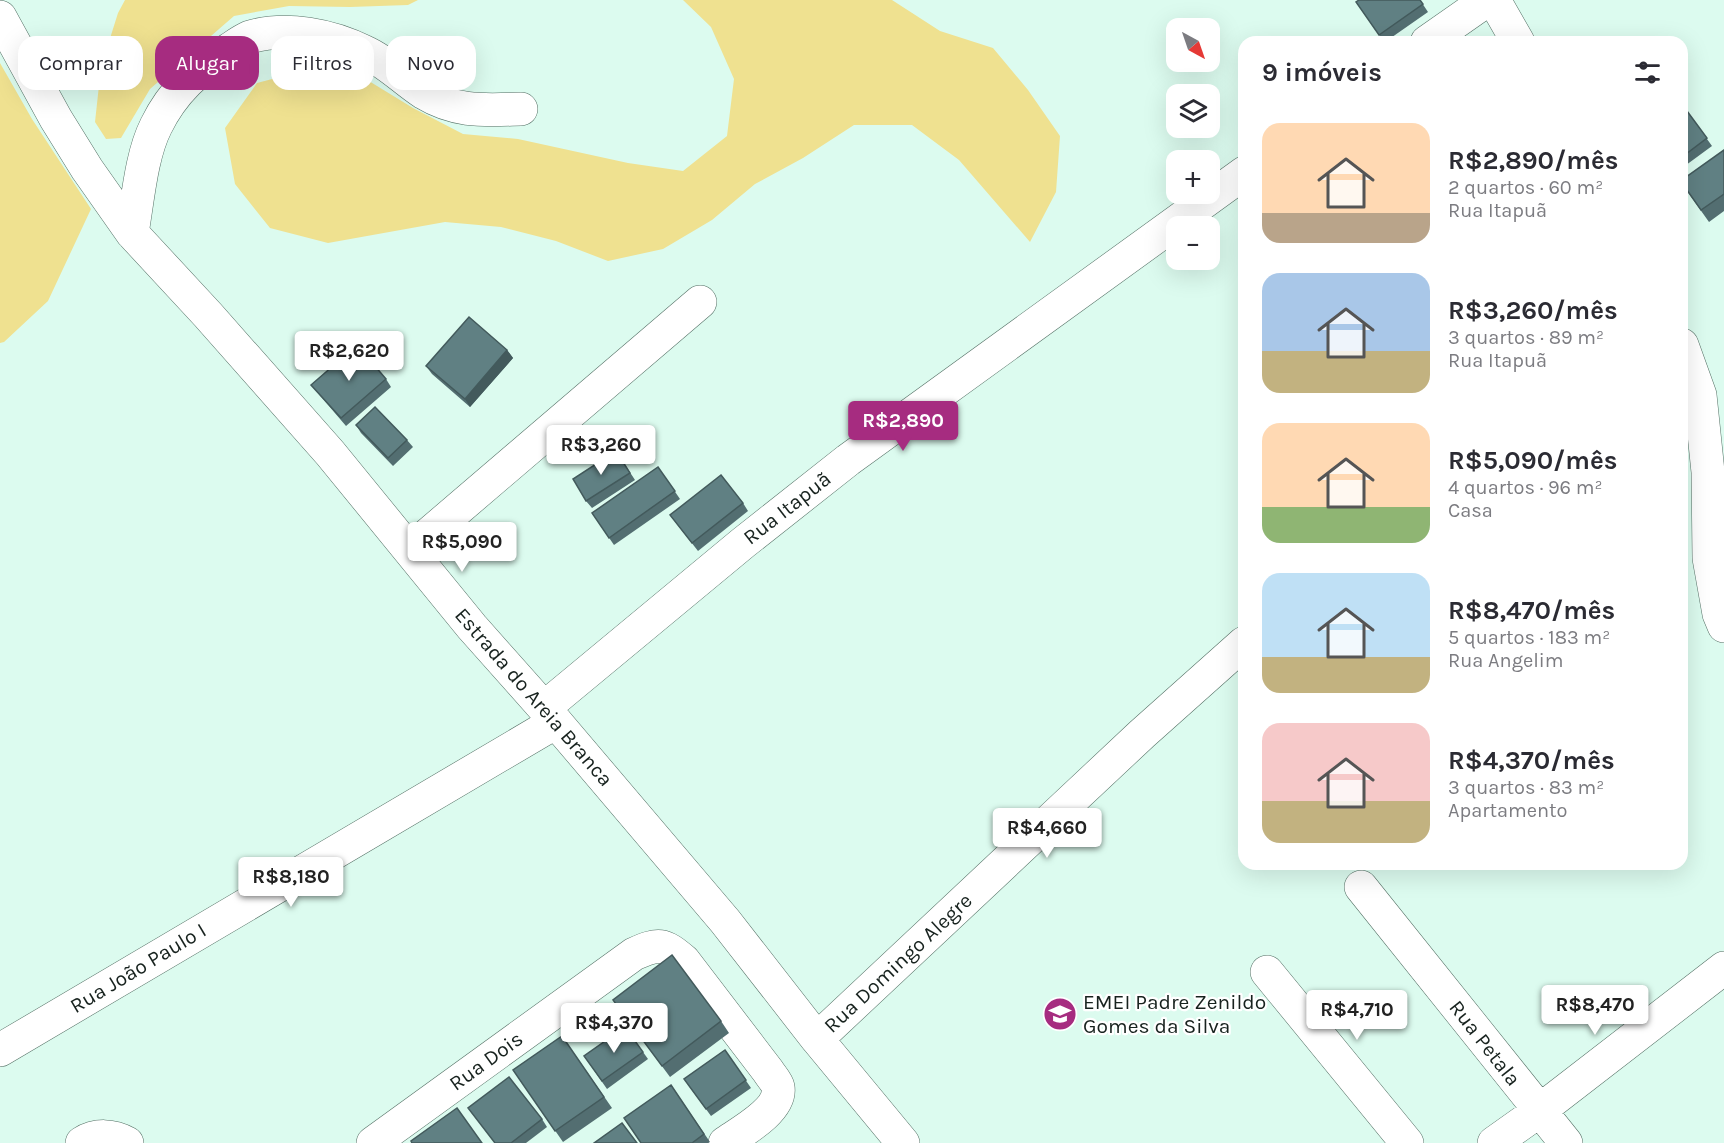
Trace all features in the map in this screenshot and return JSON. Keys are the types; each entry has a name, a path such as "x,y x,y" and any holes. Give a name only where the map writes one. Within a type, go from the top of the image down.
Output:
{"street":[{"path":"1436,36 1487,0"},
{"path":"1494,0 1515,36"},
{"name":"Estrada do Areia Branca","path":"0,17 56,119 87,169 132,233 330,453 472,627 550,715 724,921 903,1143"},
{"path":"132,233 147,148 156,126 186,81 210,61 247,38 266,33 305,33 331,39 365,52 425,93 448,104 472,111 521,109"},
{"name":"Rua Itapuã","path":"550,715 743,543 848,460 1238,177"},
{"path":"410,550 700,302"},
{"path":"1688,362 1700,395 1708,472 1709,558 1719,614 1724,626"},
{"name":"Rua Domingo Alegre","path":"817,1039 1142,734 1238,648"},
{"name":"Rua João Paulo I","path":"0,1050 550,715"},
{"name":"Rua Petala","path":"1361,887 1566,1143"},
{"name":"Rua Dois","path":"373,1143 634,954 661,945 684,961 778,1087 777,1100 760,1119 725,1143"},
{"path":"1494,1143 1724,968"},
{"path":"1267,972 1407,1143"},
{"path":"86,1141 116,1137 127,1143"}],"shaded area":[{"path":"125,0 418,0 408,5 289,6 234,16 211,36 155,36 155,85 150,89 121,138 106,139 95,122 98,90 143,90 143,36 111,36"},
{"path":"683,0 892,0 940,31 993,48 1028,90 1060,136 1056,192 1030,242 959,160 912,125 854,125 803,158 755,184 712,220 663,249 608,261 556,241 501,227 445,222 328,243 270,228 235,184 225,128 252,90 259,90 259,82 271,79 271,90 374,90 374,84 463,134 518,139 628,163 683,171 727,136 734,79 711,27"},
{"path":"0,63 32,119 91,209 48,301 4,342 0,343"}],"building":[{"path":"1359,0 1420,0 1423,4 1379,35 1356,2"},
{"path":"1688,112 1707,138 1688,152"},
{"path":"1724,150 1724,194 1701,210 1688,192 1688,176"},
{"path":"469,317 507,350 465,399 426,366"},
{"path":"357,345 386,379 341,418 311,385"},
{"path":"375,407 407,440 388,458 356,425"},
{"path":"616,451 630,473 586,501 573,479"},
{"path":"658,467 675,491 609,538 592,513"},
{"path":"721,475 743,503 692,543 670,515"},
{"path":"672,955 721,1021 662,1066 613,1000"},
{"path":"625,1027 643,1052 602,1081 584,1056"},
{"path":"562,1036 604,1097 555,1131 513,1070"},
{"path":"725,1050 746,1080 706,1109 684,1079"},
{"path":"509,1077 542,1119 511,1143 495,1143 468,1108"},
{"path":"671,1085 704,1134 692,1143 641,1143 624,1118"},
{"path":"457,1108 482,1143 412,1143 411,1141"},
{"path":"622,1123 637,1143 594,1143"}],"place":[{"name":"EMEI Padre Zenildo Gomes da Silva","path":"1060,1014"}]}
